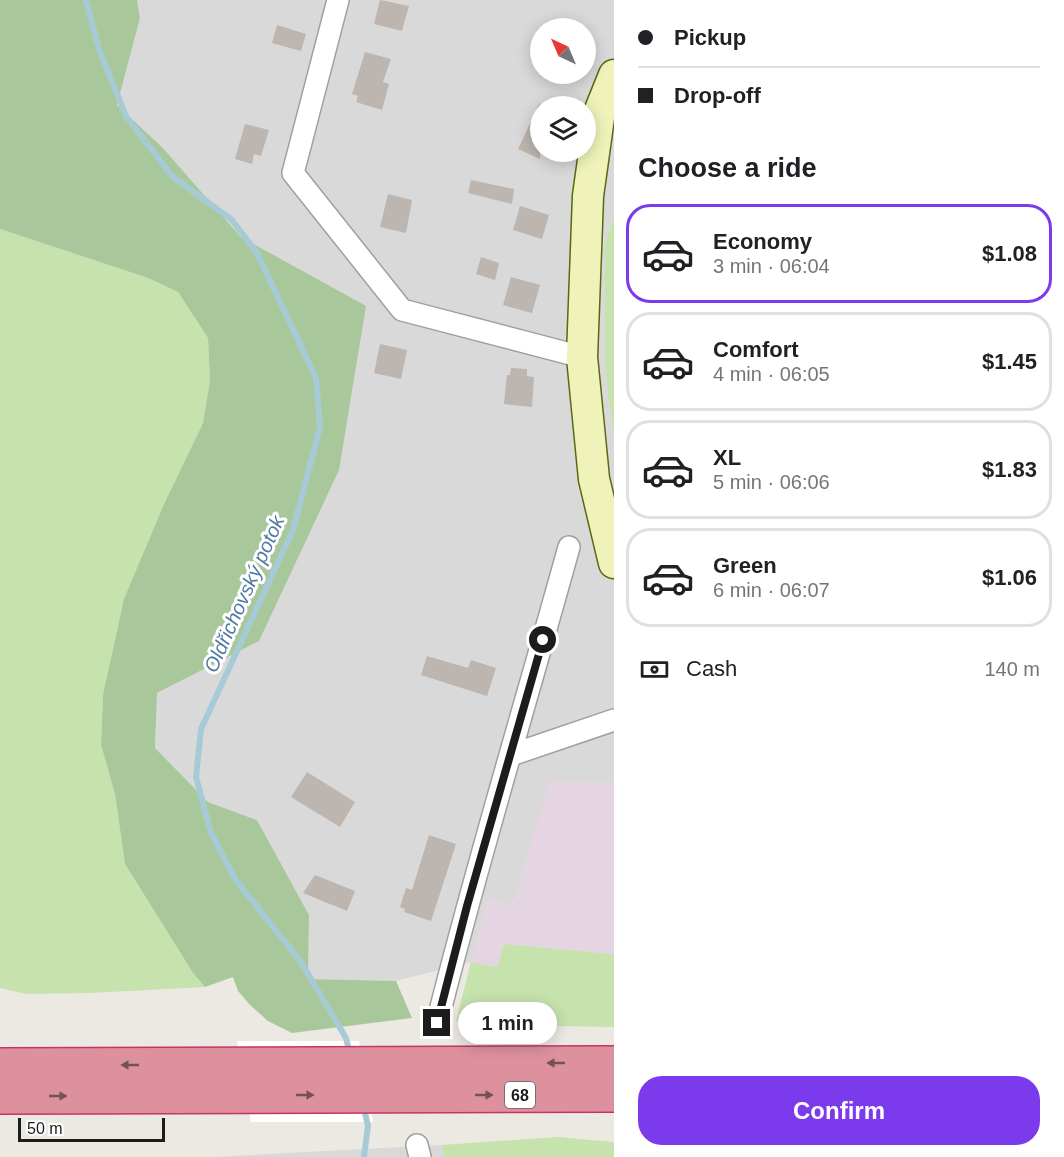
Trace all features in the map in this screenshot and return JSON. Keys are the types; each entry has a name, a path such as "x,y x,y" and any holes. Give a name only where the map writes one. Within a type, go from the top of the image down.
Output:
{"highway":[{"name":"68","path":"0,1097 244,1080 363,1063 614,1063"},
{"name":"68","path":"0,1065 244,1080 369,1095 614,1095"}],"street":[{"path":"338,0 293,173 402,310 582,357"},
{"path":"614,75 600,110 588,196 582,357 594,479 614,563"},
{"path":"437,1023 467,906 569,547"},
{"path":"511,755 614,720"}],"shaded area":[{"path":"137,0 614,0 614,215 605,243 605,364 614,434 614,783 562,782 512,905 489,898 471,962 396,981 308,979 309,915 257,820 208,802 155,748 157,693 259,641 366,307 241,237 162,147 117,105 140,18"},
{"path":"550,779 562,782 614,783 614,954 504,944 497,967 471,962 489,898 513,904"},
{"path":"441,1145 444,1157 212,1157"}],"green space":[{"path":"0,0 137,0 140,18 117,105 162,147 241,237 366,306 339,470 259,641 157,693 155,748 208,802 257,820 309,915 308,979 396,981 412,1018 292,1033 268,1021 238,991 233,977 205,987 193,973 125,864 115,794 101,745 103,695 124,599 165,502 203,423 210,381 208,338 178,292 148,278 0,229"},
{"path":"614,216 614,434 605,364 605,243"},
{"path":"0,229 148,278 178,292 208,338 210,381 203,423 165,502 103,695 101,745 115,794 125,864 193,973 205,987 26,994 0,988"},
{"path":"504,944 614,954 614,1027 487,1025 456,1021 471,962 497,967"},
{"path":"557,1137 614,1142 614,1157 444,1157 441,1145"}],"pier":[{"path":"237,1041 359,1041 373,1122 251,1122"}],"building":[{"path":"380,0 409,6 402,31 374,24"},
{"path":"277,25 306,34 301,51 272,43"},
{"path":"365,52 391,59 383,82 389,84 382,110 356,102 358,96 352,94"},
{"path":"530,123 530,154 518,149"},
{"path":"245,124 269,130 261,156 254,154 252,164 235,159"},
{"path":"471,180 514,189 512,204 468,193"},
{"path":"388,194 412,200 406,233 380,227"},
{"path":"520,206 549,215 542,239 513,230"},
{"path":"481,257 499,263 495,280 476,274"},
{"path":"511,277 540,285 532,313 503,305"},
{"path":"380,344 407,350 401,379 374,373"},
{"path":"511,368 527,369 527,376 534,377 532,407 504,404 507,375 510,375"},
{"path":"427,656 468,668 471,660 496,668 487,696 421,675"},
{"path":"307,772 355,802 340,827 291,797"},
{"path":"429,835 456,844 431,921 404,912 405,909 400,907 406,888 412,890"},
{"path":"315,875 355,891 347,911 303,893"}],"waterway":[{"name":"Oldřichovský potok","path":"86,0 99,49 126,116 172,176 232,220 257,253 316,378 320,427 293,530 201,729 196,777 211,833 235,879 301,962 346,1038 350,1054"},
{"name":"Oldřichovský potok","path":"363,1104 368,1126 364,1157"}],"route":[{"path":"437,1023 467,906 543,640"}]}
